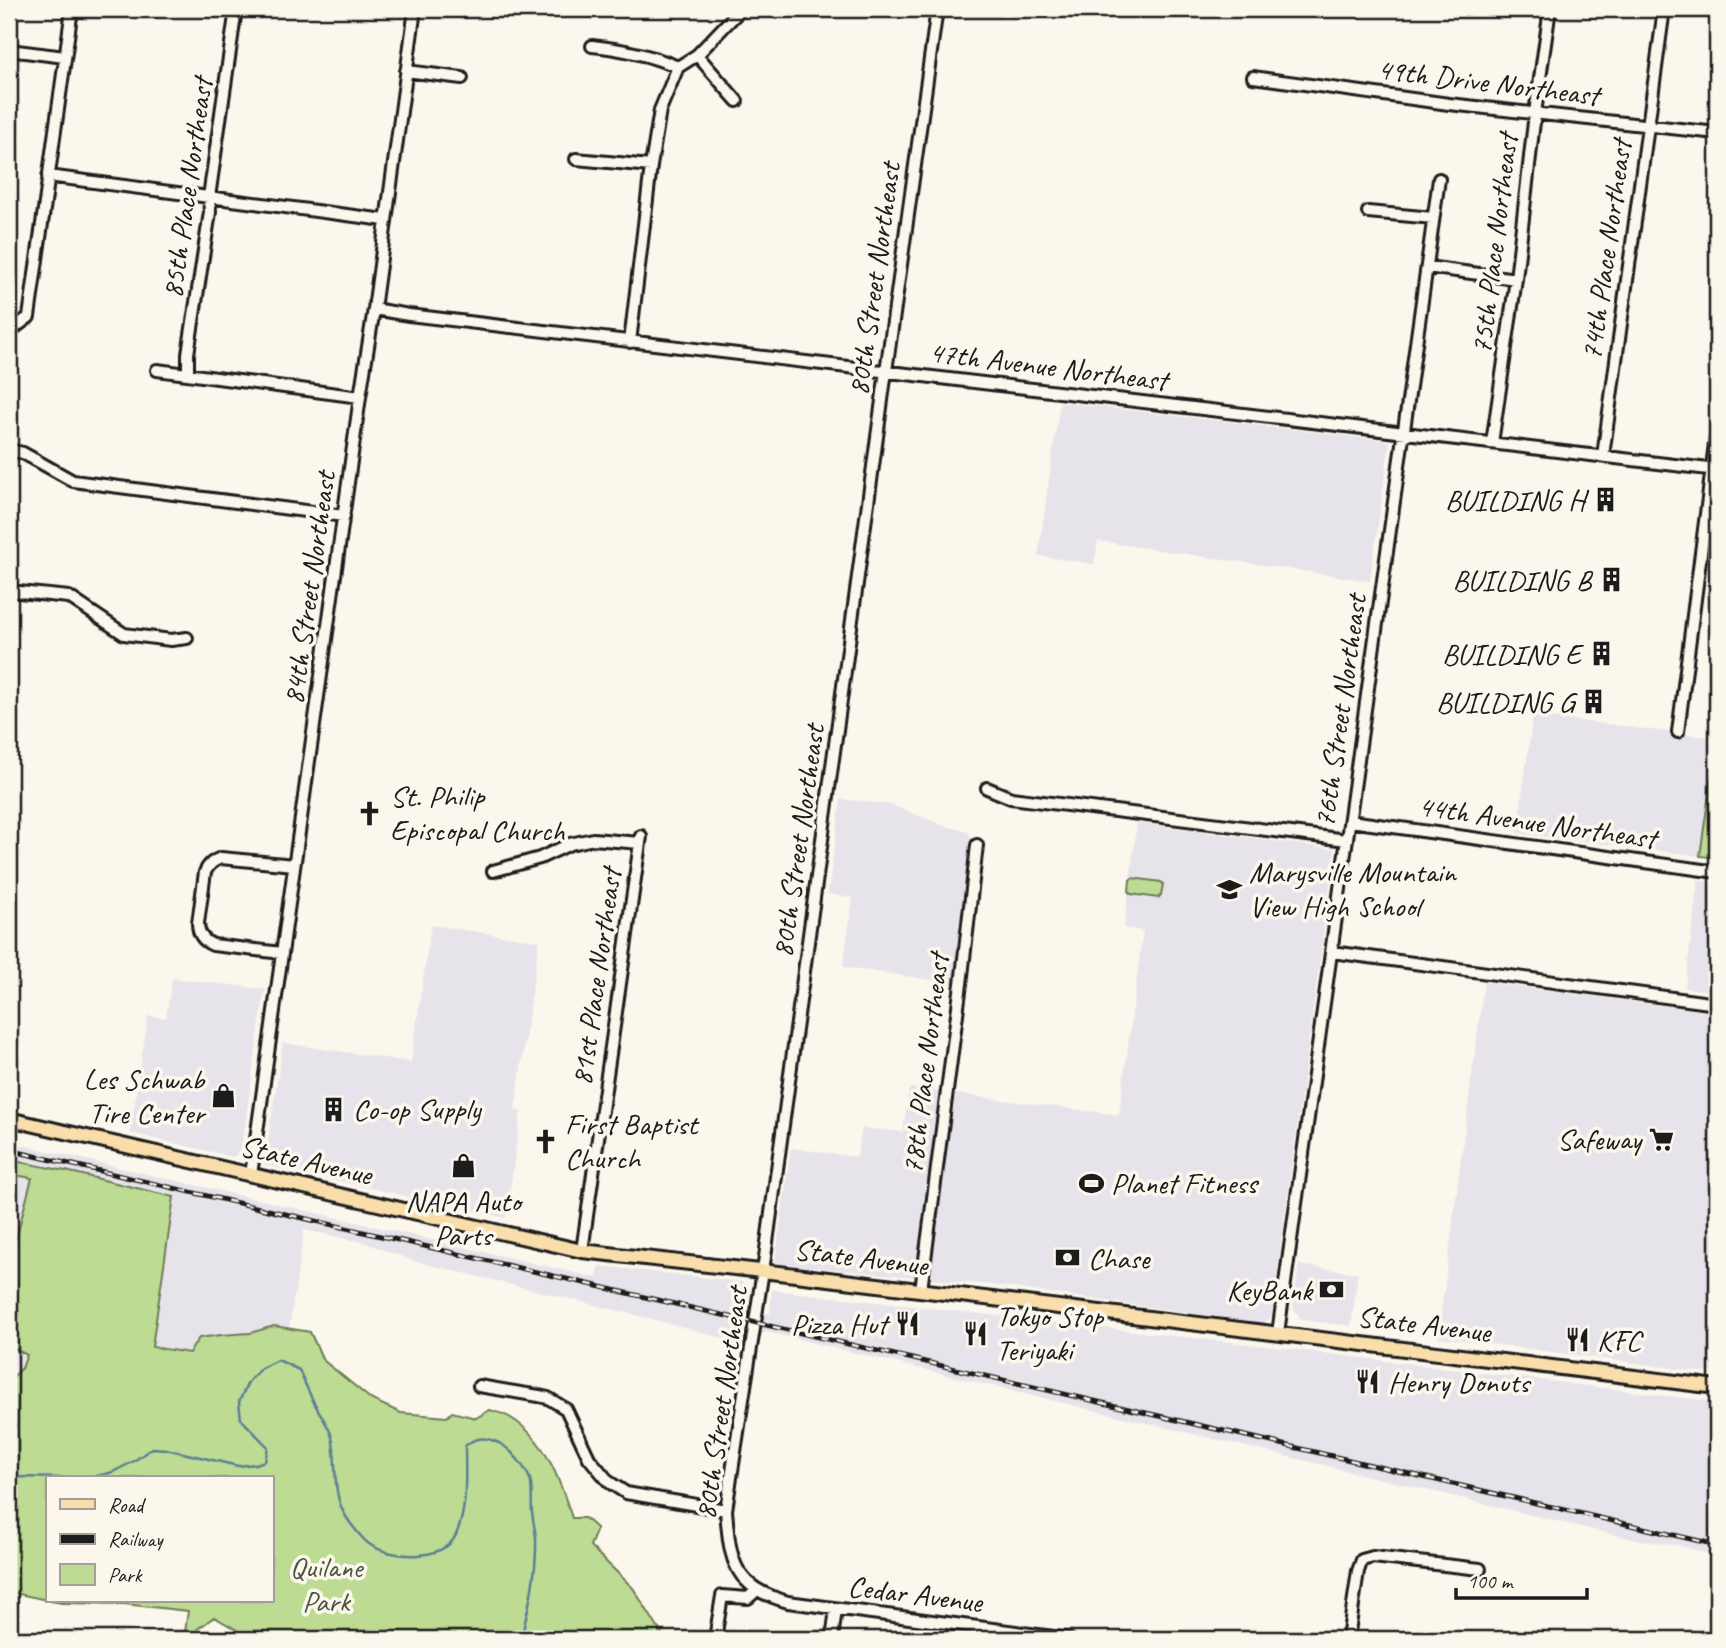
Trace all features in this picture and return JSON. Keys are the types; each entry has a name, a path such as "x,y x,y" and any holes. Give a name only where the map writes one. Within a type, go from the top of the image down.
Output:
{"main road":[{"name":"State Avenue","path":"9,1119 582,1251 1717,1387"}],"street":[{"path":"13,329 29,317 72,9"},
{"name":"85th Place Northeast","path":"188,374 188,354 210,212 209,197 236,9"},
{"name":"84th Street Northeast","path":"251,1175 415,9"},
{"path":"630,342 660,110 678,67 697,55 741,9"},
{"name":"80th Street Northeast","path":"757,1590 738,1572 732,1559 726,1510 763,1271 937,9"},
{"name":"75th Place Northeast","path":"1492,443 1550,9"},
{"name":"74th Place Northeast","path":"1603,456 1664,9"},
{"path":"592,46 657,58 678,67"},
{"path":"9,50 65,57"},
{"path":"697,55 737,101"},
{"path":"406,71 462,78"},
{"name":"49th Drive Northeast","path":"1253,77 1449,104 1717,133"},
{"path":"576,159 651,166"},
{"path":"48,176 385,220"},
{"name":"76th Street Northeast","path":"1278,1333 1439,179"},
{"path":"1368,212 1433,218"},
{"path":"1427,267 1516,279"},
{"name":"47th Avenue Northeast","path":"374,309 630,342 1715,470"},
{"path":"157,370 360,397"},
{"path":"1678,732 1715,470 1717,428"},
{"path":"9,450 23,453 73,481 344,516"},
{"path":"9,591 69,597 124,634 171,640 187,638"},
{"path":"987,788 1012,797 1347,840"},
{"name":"44th Avenue Northeast","path":"1350,821 1717,872"},
{"name":"81st Place Northeast","path":"493,871 540,858 570,844 593,839 640,839 582,1251"},
{"name":"78th Place Northeast","path":"921,1290 977,845"},
{"path":"282,953 213,945 203,939 198,923 205,872 214,861 228,858 295,865"},
{"path":"1332,952 1717,1004"},
{"path":"479,1386 548,1398 566,1409 589,1458 609,1482 626,1493 726,1510"},
{"path":"1348,1639 1362,1560 1373,1558 1480,1569"},
{"path":"715,1639 722,1596 748,1598 757,1590"},
{"name":"Cedar Avenue","path":"757,1590 768,1597 788,1602 1069,1639"},
{"path":"832,1639 836,1609"}],"shaded area":[{"path":"1060,402 1390,441 1370,581 1098,541 1094,564 1038,556"},
{"path":"1533,715 1717,738 1717,858 1517,833"},
{"path":"841,799 892,805 942,825 968,832 974,844 958,984 843,967 853,898 828,894"},
{"path":"1137,823 1335,849 1271,1317 1263,1323 999,1286 775,1263 791,1148 857,1157 862,1128 903,1132 909,1088 1119,1115 1143,931 1124,928"},
{"path":"1698,880 1717,883 1717,992 1685,988"},
{"path":"431,925 539,941 515,1110 521,1112 506,1218 264,1165 283,1043 411,1062"},
{"path":"172,978 265,989 241,1151 233,1157 130,1133 148,1016 166,1018"},
{"path":"1484,982 1717,1013 1717,1374 1438,1337"},
{"path":"9,1142 597,1278 599,1266 743,1282 750,1289 748,1317 770,1313 772,1290 1290,1349 1717,1402 1717,1556 1681,1546 1636,1540 767,1332 742,1343 414,1261 363,1242 304,1230 289,1329 274,1326 250,1333 221,1335 190,1353 151,1347 174,1197 9,1160"},
{"path":"9,1174 32,1177 16,1240 9,1238"},
{"path":"1299,1265 1358,1273 1351,1326 1302,1320 1293,1308"},
{"path":"9,1346 27,1355 22,1368 9,1381"}],"green space":[{"path":"1711,779 1714,779 1710,810 1717,811 1717,858 1700,856"},
{"path":"1132,878 1161,882 1161,895 1158,898 1131,894 1129,892"},
{"name":"Quilane Park","path":"9,1160 174,1197 152,1347 189,1353 199,1338 250,1333 274,1326 310,1332 323,1360 372,1400 401,1413 447,1417 452,1412 476,1418 490,1410 509,1417 534,1437 543,1449 572,1518 585,1518 597,1529 590,1546 633,1588 665,1639 253,1639 214,1617 184,1639 188,1611 124,1604 56,1602 273,1602 273,1476 46,1476 46,1600 9,1592 9,1381 22,1368 27,1355 9,1346 9,1238 16,1239 32,1178 9,1174"}],"waterway":[{"path":"97,1476 113,1472 152,1448 238,1466 265,1461 268,1447 241,1419 239,1402 248,1382 261,1368 278,1360 299,1370 327,1426 335,1456 338,1496 347,1518 359,1534 378,1549 402,1555 428,1554 449,1544 460,1525 465,1491 465,1446 481,1438 494,1441 508,1449 530,1479 536,1551 530,1602 521,1639"},
{"path":"9,1479 46,1478"}],"railway":[{"path":"9,1150 1717,1545"}],"place":[{"name":"BUILDING H","path":"1605,500"},
{"name":"BUILDING B","path":"1611,580"},
{"name":"BUILDING E","path":"1601,654"},
{"name":"BUILDING G","path":"1594,702"},
{"name":"St. Philip Episcopal Church","path":"370,813"},
{"name":"Marysville Mountain View High School","path":"1229,889"},
{"name":"Les Schwab Tire Center","path":"224,1096"},
{"name":"Co-op Supply","path":"333,1109"},
{"name":"Safeway","path":"1661,1139"},
{"name":"First Baptist Church","path":"545,1141"},
{"name":"NAPA Auto Parts","path":"463,1166"},
{"name":"Planet Fitness","path":"1091,1183"},
{"name":"Chase","path":"1068,1258"},
{"name":"KeyBank","path":"1332,1290"},
{"name":"Pizza Hut","path":"907,1324"},
{"name":"Tokyo Stop Teriyaki","path":"976,1333"},
{"name":"KFC","path":"1577,1340"},
{"name":"Henry Donuts","path":"1368,1382"}]}
